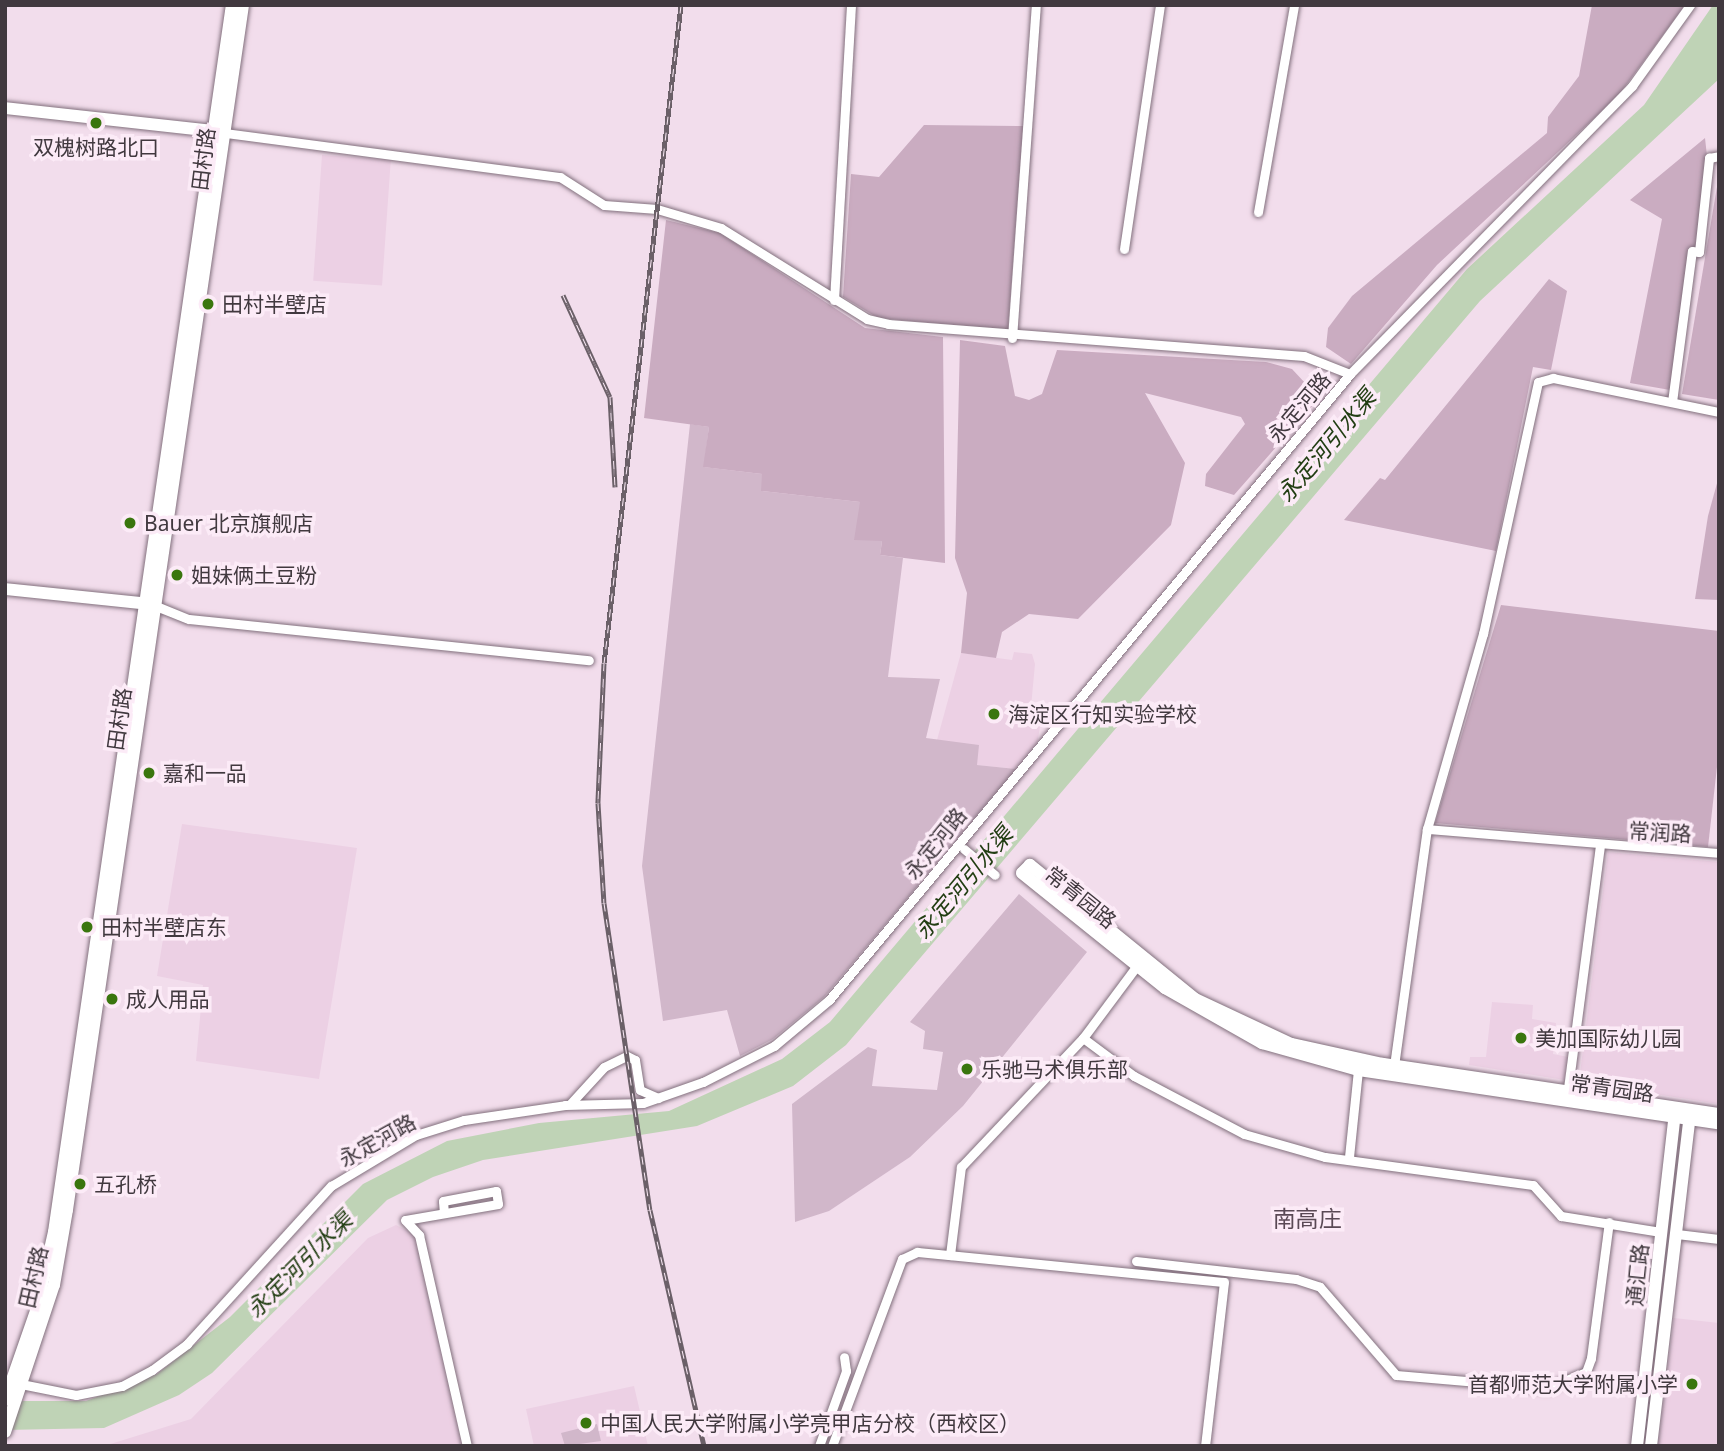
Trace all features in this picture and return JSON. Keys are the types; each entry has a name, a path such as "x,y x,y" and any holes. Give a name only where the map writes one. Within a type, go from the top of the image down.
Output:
{"street":[{"name":"田村路","path":"219,132 232,5"},
{"name":"田村路","path":"5,1432 11,1390 54,1232 219,132 243,5"},
{"path":"834,300 851,5"},
{"path":"1012,338 1036,5"},
{"path":"1124,249 1160,5"},
{"path":"1258,212 1294,5"},
{"name":"永定河路","path":"11,1390 76,1395 122,1385 152,1370 187,1344 343,1178 416,1136 464,1121 565,1105 627,1106 660,1099 774,1046 829,1000 1350,374 1451,264 1632,86 1690,5"},
{"path":"5,108 219,132 560,177 604,205 657,209 721,228 834,300 888,324 1012,338 1304,355 1350,374"},
{"path":"1672,402 1692,251 1699,253 1709,159 1719,156"},
{"path":"1394,1066 1427,829 1483,634 1538,382 1553,378 1719,412"},
{"path":"5,589 150,604 189,619 589,660"},
{"name":"常润路","path":"1427,829 1600,846 1719,853"},
{"path":"1567,1097 1600,846"},
{"path":"964,849 995,875"},
{"name":"常青园路","path":"1567,1097 1394,1066 1291,1044 1225,1016 1132,951 1030,865 1022,873 1136,967 1237,1034 1358,1070 1690,1114 1719,1114"},
{"path":"950,1255 961,1167 1083,1038 1136,967"},
{"path":"1083,1038 1134,1076 1244,1134 1325,1157 1349,1157 1533,1185 1561,1216 1661,1232"},
{"path":"565,1105 578,1100 604,1067 626,1056 635,1060 640,1090 660,1099"},
{"path":"1349,1157 1358,1070"},
{"name":"通汇路","path":"1637,1446 1675,1112"},
{"name":"常青园路","path":"1690,1114 1719,1123"},
{"name":"通汇路","path":"1651,1446 1690,1114"},
{"path":"444,1213 443,1201 496,1191 498,1204 405,1220 419,1236 467,1446"},
{"path":"1136,1261 1296,1279 1320,1287 1396,1375 1547,1388 1588,1365 1609,1222"},
{"path":"1677,1234 1719,1239"},
{"path":"832,1446 902,1259 917,1252 1224,1282 1205,1446"},
{"path":"818,1446 846,1371 844,1357"}],"shaded area":[{"path":"1592,5 1685,5 1618,96 1437,265 1351,364 1326,347 1328,328 1352,296 1547,133 1548,117 1579,76"},
{"path":"924,125 1023,126 1008,330 878,318 843,297 851,174 879,177"},
{"path":"1705,138 1709,174 1698,248 1689,247 1670,390 1630,383 1662,219 1630,200"},
{"path":"322,155 391,160 382,286 313,281"},
{"path":"1719,175 1719,400 1682,394"},
{"path":"666,220 720,233 865,328 943,337 945,563 880,555 882,541 854,540 860,502 761,491 762,474 703,467 709,427 644,418"},
{"path":"1549,279 1567,291 1551,370 1533,367 1496,551 1344,520 1380,478 1385,480"},
{"path":"960,340 1005,346 1015,396 1029,400 1042,394 1057,350 1266,362 1292,369 1319,398 1234,495 1205,486 1206,474 1245,424 1241,417 1145,393 1185,463 1171,525 1078,619 1029,614 1002,632 996,658 961,653 967,593 955,558"},
{"path":"690,424 709,427 704,467 762,474 762,491 860,502 882,541 880,555 903,558 888,677 940,679 926,738 979,745 977,765 1016,769 824,997 773,1039 740,1056 727,1010 663,1021 642,866"},
{"path":"1719,476 1719,600 1695,599 1708,516"},
{"path":"1501,605 1719,631 1719,749 1708,847 1435,823"},
{"name":"海淀区行知实验学校","path":"1014,652 1032,654 1035,664 1031,707 1043,708 1037,745 1016,769 977,765 937,740 961,653 1012,660"},
{"path":"182,824 357,848 319,1079 196,1061 203,985 157,976"},
{"path":"1608,852 1719,862 1719,1104 1579,1082"},
{"name":"乐驰马术俱乐部","path":"1019,894 1087,952 963,1106 910,1157 829,1211 795,1222 792,1104 868,1047 877,1050 872,1086 937,1090 943,1052 923,1049 925,1031 910,1022"},
{"name":"美加国际幼儿园","path":"1492,1002 1533,1005 1532,1019 1556,1023 1553,1054 1568,1057 1565,1080 1469,1065 1470,1057 1486,1057"},
{"path":"396,1225 414,1234 462,1446 104,1446 191,1419 368,1238"},
{"name":"首都师范大学附属小学","path":"1674,1318 1719,1323 1719,1446 1658,1446"},
{"name":"中国人民大学附属小学亮甲店分校（西校区）","path":"634,1386 648,1446 534,1446 526,1409"},
{"path":"597,1424 601,1441 565,1446 561,1433"}],"water":[{"name":"永定河引水渠","path":"1713,5 1719,5 1719,79 1480,301 846,1045 793,1086 697,1126 483,1160 433,1177 387,1200 212,1373 179,1395 104,1428 5,1430 5,1401 86,1401 157,1374 230,1317 363,1184 447,1141 539,1123 669,1111 782,1059 830,1022 1467,269 1644,105"}],"railway":[{"path":"681,5 604,663 598,803 604,903 650,1210 704,1446"},
{"path":"563,295 610,397 615,487"}],"place":[{"name":"双槐树路北口","path":"96,123"},
{"name":"田村半壁店","path":"208,304"},
{"name":"Bauer 北京旗舰店","path":"130,523"},
{"name":"姐妹俩土豆粉","path":"177,575"},
{"name":"海淀区行知实验学校","path":"994,714"},
{"name":"嘉和一品","path":"149,773"},
{"name":"田村半壁店东","path":"87,927"},
{"name":"成人用品","path":"112,999"},
{"name":"美加国际幼儿园","path":"1521,1038"},
{"name":"乐驰马术俱乐部","path":"967,1069"},
{"name":"五孔桥","path":"80,1184"},
{"name":"首都师范大学附属小学","path":"1692,1384"},
{"name":"中国人民大学附属小学亮甲店分校（西校区）","path":"586,1423"}],"district":[{"name":"南高庄","path":"1307,1218"}]}
